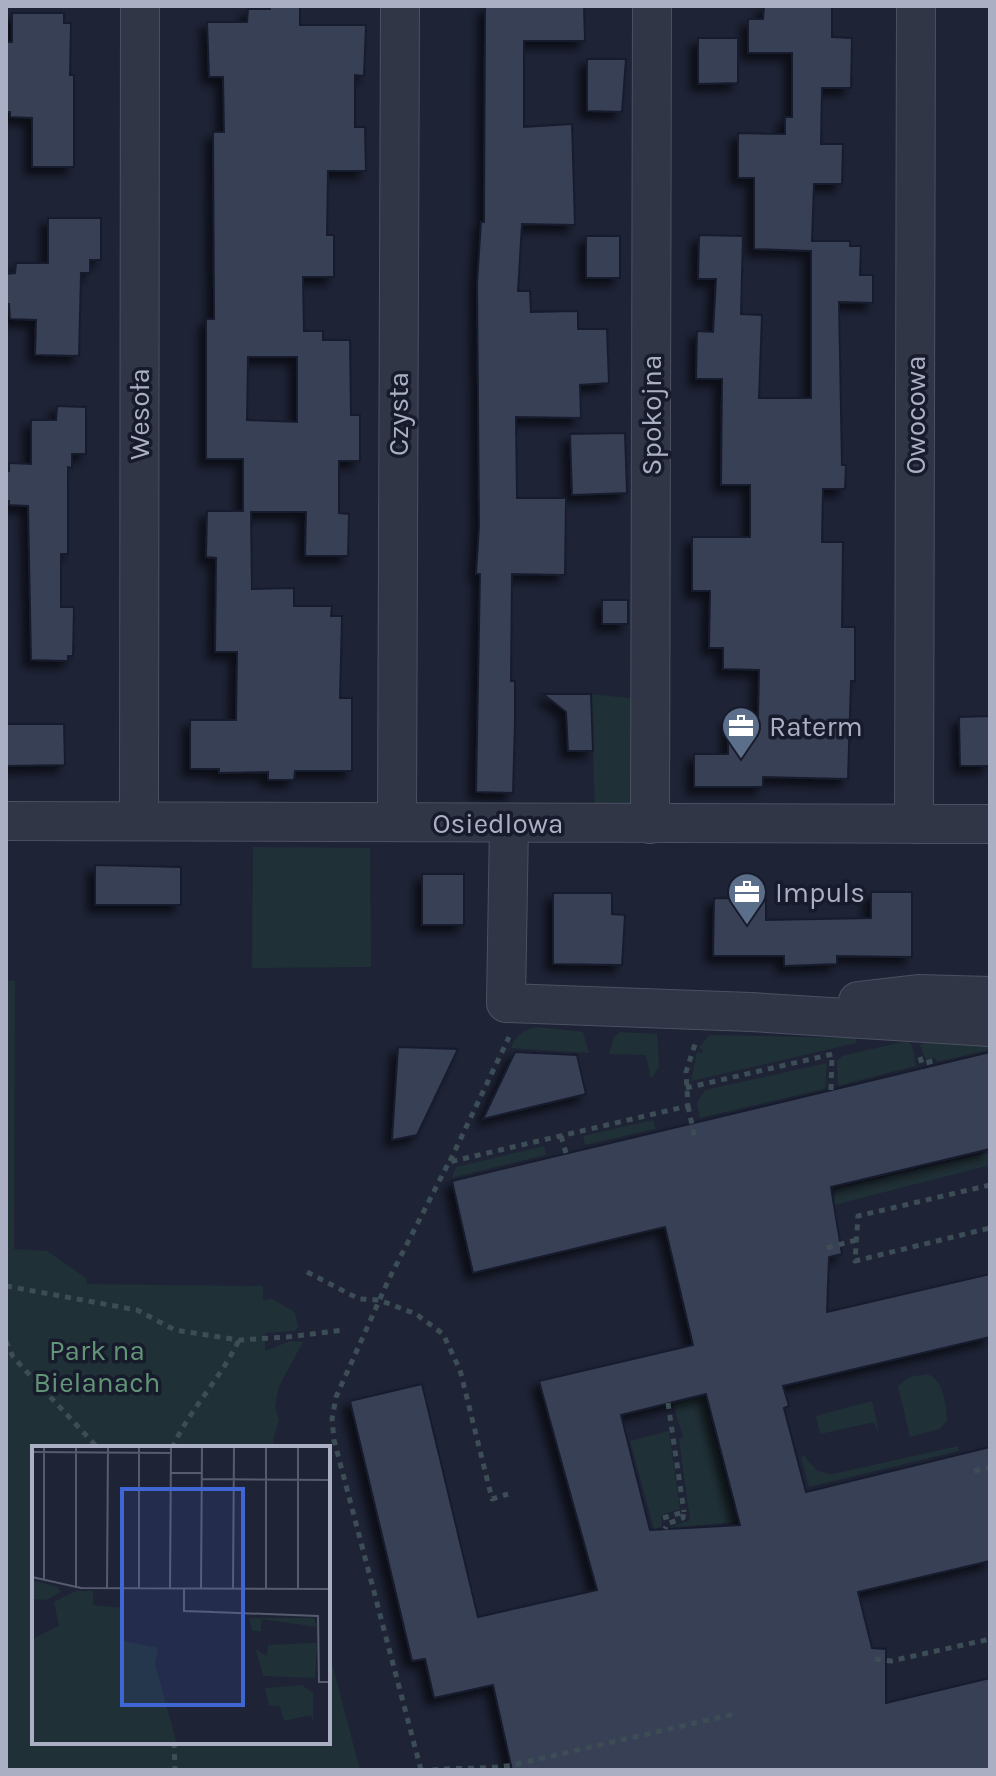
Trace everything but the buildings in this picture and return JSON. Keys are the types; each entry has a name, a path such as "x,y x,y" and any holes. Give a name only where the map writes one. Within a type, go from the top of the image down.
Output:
{"street":[{"name":"Wesoła","path":"139,821 140,6"},
{"name":"Czysta","path":"397,822 400,6"},
{"name":"Spokojna","path":"650,824 652,6"},
{"name":"Owocowa","path":"914,824 916,6"},
{"name":"Osiedlowa","path":"6,821 990,824"},
{"path":"509,823 506,1003 751,1012 990,1027"},
{"path":"751,1012 918,994 990,996"}],"path":[{"path":"421,1770 333,1429 336,1397 379,1300 512,1034"},
{"path":"695,1139 686,1088 688,1060 699,1038"},
{"path":"686,1088 846,1051"},
{"path":"831,1090 832,1054"},
{"path":"449,1162 688,1106"},
{"path":"561,1136 566,1153"},
{"path":"990,1185 858,1216 855,1261 990,1228"},
{"path":"827,1248 856,1240"},
{"path":"307,1272 359,1299 379,1300 416,1314 443,1334 460,1370 492,1499 508,1494"},
{"path":"6,1286 137,1310 175,1330 239,1340 344,1330"},
{"path":"173,1446 182,1426 232,1356 239,1340"},
{"path":"6,1341 13,1357 96,1446"},
{"path":"665,1529 667,1524 683,1518 684,1512 668,1403"},
{"path":"974,1471 990,1467"},
{"path":"663,1518 684,1512"},
{"path":"875,1659 891,1661 990,1639"},
{"path":"432,1770 517,1764 730,1715 729,1707"},
{"path":"174,1744 175,1770"}],"green space":[{"path":"591,694 637,699 637,797 626,809 595,809"},
{"path":"253,847 370,848 371,967 252,968"},
{"name":"Park na Bielanach","path":"6,980 15,981 14,1249 47,1251 86,1278 87,1284 263,1286 263,1301 270,1298 295,1312 298,1327 295,1331 265,1333 265,1351 290,1341 303,1342 279,1386 275,1406 279,1420 273,1439 275,1446 32,1446 32,1744 330,1744 330,1656 360,1770 6,1770"},
{"path":"538,1027 583,1032 589,1053 511,1048 521,1033"},
{"path":"620,1032 657,1034 659,1067 651,1079 646,1055 609,1054 614,1037"},
{"path":"709,1035 856,1038 856,1043 691,1081 697,1052 702,1053 703,1050 699,1048"},
{"path":"907,1041 912,1045 916,1066 838,1086 837,1061 842,1056"},
{"path":"927,1041 990,1045 990,1050 937,1062 936,1058 926,1060 920,1045"},
{"path":"827,1063 825,1089 700,1118 697,1103 705,1090"},
{"path":"653,1120 656,1129 585,1145 583,1136"},
{"path":"544,1146 546,1155 452,1178 456,1167"},
{"path":"990,1152 990,1165 834,1205 835,1189"},
{"path":"927,1374 941,1387 947,1421 939,1429 910,1437 898,1386 910,1377"},
{"path":"704,1395 737,1522 668,1528 690,1520 679,1439 683,1437 673,1404"},
{"path":"872,1401 880,1437 874,1422 820,1434 816,1416"},
{"path":"669,1431 680,1509 661,1515 662,1527 654,1529 630,1441"},
{"path":"958,1446 959,1451 809,1487 801,1457 805,1456 820,1471 833,1474"}],"place":[{"name":"Raterm","path":"741,760"},
{"name":"Impuls","path":"747,926"}]}
